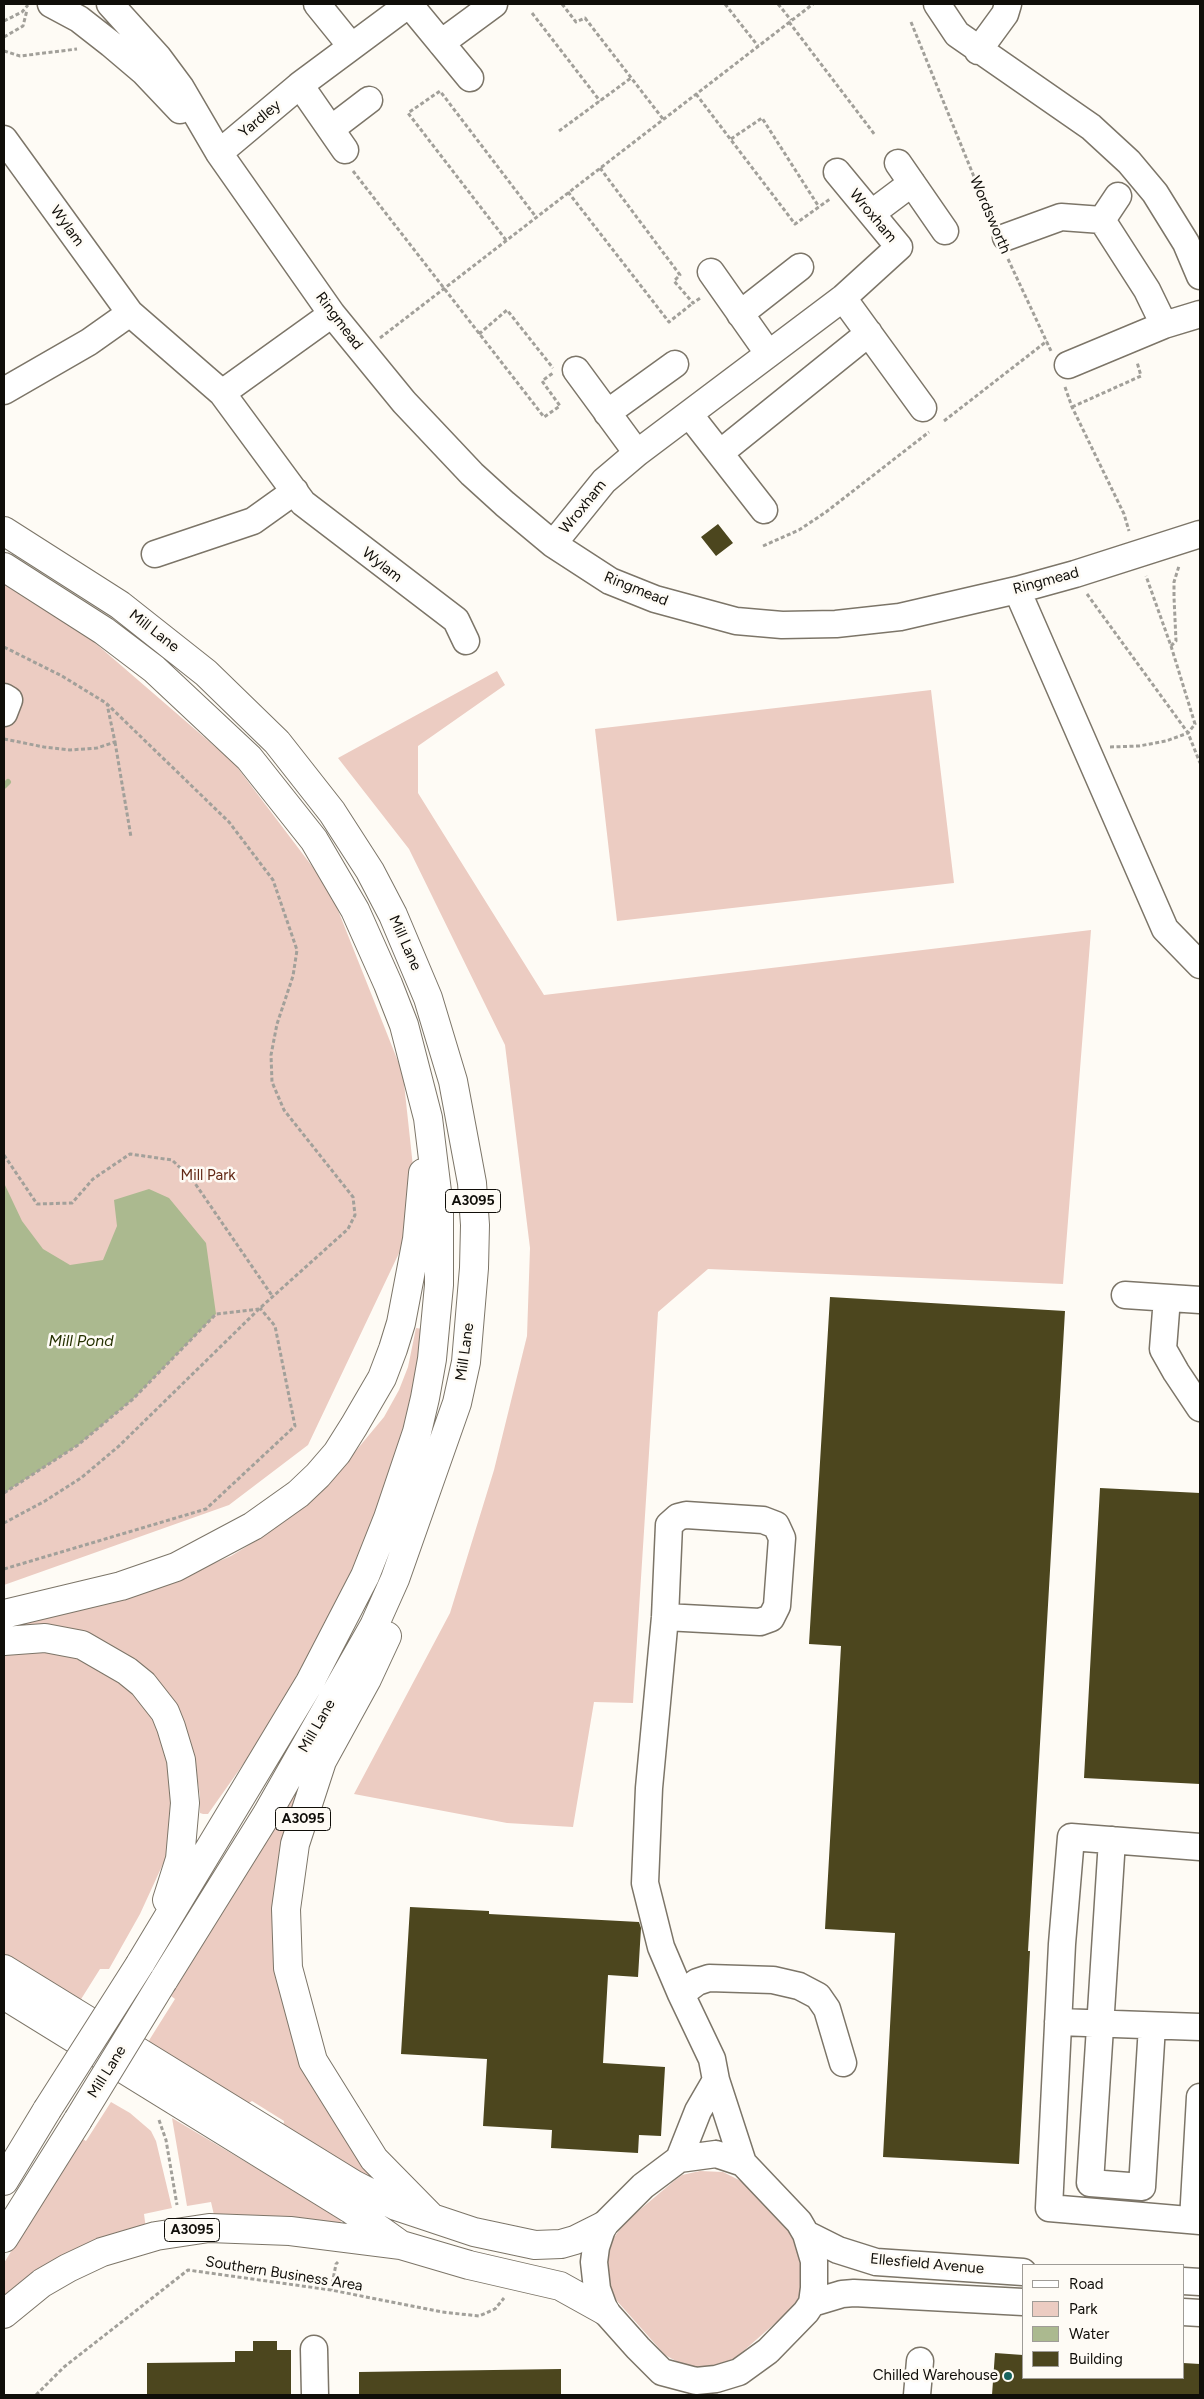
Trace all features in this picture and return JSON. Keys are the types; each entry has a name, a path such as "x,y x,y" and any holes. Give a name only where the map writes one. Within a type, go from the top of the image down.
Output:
{"main road":[{"name":"Mill Lane","path":"4,531 120,605 163,637 242,705 278,742 332,812 365,863 394,915 412,955 440,1034 453,1081 472,1183 475,1225 471,1311 466,1362 457,1403 395,1579 374,1626 267,1814 4,2238"},
{"name":"Mill Lane","path":"4,567 97,626 154,669 249,758 314,840 355,910 404,1026 428,1118 439,1208 436,1324 425,1398 406,1467 365,1576 310,1682 241,1800 4,2181"},
{"name":"A3095","path":"4,1614 121,1586 176,1567 203,1554 278,1510 318,1475 337,1453 382,1378 402,1323 417,1239 428,1118"},
{"name":"A3095","path":"432,2218 374,2159 313,2061 288,1968 286,1909 295,1844 322,1761 367,1679 397,1613 443,1484 457,1403"},
{"name":"A3095","path":"4,1641 27,1638 63,1640 82,1645 104,1656 127,1670 143,1684 160,1705 172,1726 180,1752 184,1780 184,1826 180,1859 144,1956"},
{"name":"A3095","path":"5,1977 353,2184 396,2206 474,2232 535,2245 561,2244 575,2240 603,2226"},
{"name":"A3095","path":"5,1977 401,2245"},
{"name":"A3095","path":"4,2314 42,2283 77,2264 131,2243 187,2230 272,2230 401,2245 469,2265 560,2286 605,2311"}],"street":[{"name":"Ringmead","path":"40,4 79,19 111,44 144,72 219,153"},
{"name":"Ringmead","path":"110,4 138,33 170,73 219,153 332,314 404,402 472,474 553,544 610,581 655,599 736,621 782,625 836,624 900,617 1017,590 1076,574 1200,534"},
{"name":"Yardley","path":"219,153 300,85 409,4 470,78"},
{"path":"441,43 494,4"},
{"path":"937,4 957,34 978,51 1020,76 1091,127 1129,162 1155,193 1181,235 1200,276"},
{"path":"978,51 1005,14 1008,4"},
{"path":"325,7 351,46"},
{"path":"300,85 338,139 369,100"},
{"name":"Wylam","path":"4,139 130,312 222,393 303,503 395,576 456,620 466,641"},
{"path":"872,213 905,173 945,231"},
{"name":"Wroxham","path":"553,544 604,480 768,353 843,298 899,247 843,179"},
{"path":"1118,196 1102,220 1147,290 1164,325"},
{"name":"Wordsworth","path":"1003,241 1061,217 1102,220"},
{"path":"740,314 800,267"},
{"path":"715,278 768,353"},
{"path":"843,298 923,408"},
{"path":"4,391 89,342 130,312"},
{"path":"222,393 332,314"},
{"path":"1061,367 1128,352 1164,325 1200,314"},
{"path":"720,453 869,333"},
{"path":"608,413 675,364"},
{"path":"576,370 637,453"},
{"path":"689,414 764,510"},
{"path":"155,554 253,521 295,491"},
{"path":"1017,590 1165,929 1200,965"},
{"path":"4,697 9,700 4,713"},
{"path":"1125,1295 1200,1300"},
{"path":"1167,1298 1163,1349 1200,1408"},
{"path":"662,2372 696,2381 716,2379 738,2372 768,2351 787,2334 812,2304 814,2261 806,2234 799,2222 743,2163 716,2080 712,2059 661,1948 645,1883 649,1788 665,1616 668,1531 672,1520 686,1515 763,1520 776,1525 782,1538 777,1606 771,1618 760,1622 665,1616"},
{"path":"1200,1847 1071,1837 1058,2022 1049,2208 1197,2221 1200,2097"},
{"path":"1112,1840 1090,2183 1142,2187 1152,2026"},
{"path":"681,1994 697,1982 709,1978 773,1980 799,1986 818,1996 827,2009 843,2063"},
{"path":"1058,2022 1200,2027"},
{"path":"679,2159 698,2111 716,2080"},
{"path":"674,2395 662,2372 605,2311 597,2289 594,2270 596,2247 603,2226 643,2186 679,2159 716,2154 743,2163"},
{"name":"Ellesfield Avenue","path":"806,2234 838,2250 876,2262 1022,2272"},
{"path":"1184,2281 1200,2282"},
{"name":"Ellesfield Avenue","path":"812,2304 842,2294 1022,2302"},
{"path":"1184,2312 1200,2313"},
{"path":"314,2349 316,2395"},
{"path":"917,2395 920,2360"},
{"path":"728,2395 738,2372"}],"path":[{"path":"4,21 40,4"},
{"path":"4,37 23,26 40,4"},
{"path":"562,4 576,22 585,18 663,119"},
{"path":"725,4 758,46"},
{"path":"778,4 875,135"},
{"path":"362,351 813,4"},
{"path":"532,13 600,101"},
{"name":"Wordsworth","path":"911,22 1003,241 1047,342 1061,367 1072,407 1124,514 1130,532"},
{"path":"4,52 20,56 111,44"},
{"path":"559,131 631,78"},
{"path":"506,240 408,113 440,91 536,217"},
{"path":"696,94 795,224 819,207 843,179"},
{"path":"731,139 762,118 819,207"},
{"path":"338,139 349,166 479,334 544,417 560,406 542,381 555,371 508,310 479,334"},
{"path":"600,168 680,275 674,281 693,303"},
{"path":"568,192 670,322 693,303 715,278"},
{"path":"763,546 798,530 826,512 1047,342"},
{"path":"1072,407 1141,376 1128,352"},
{"path":"1171,646 1176,641 1174,582 1179,566 1185,564"},
{"path":"1084,743 1107,747 1139,746 1166,741 1188,733 1195,724 1171,646 1145,573"},
{"path":"1083,586 1089,598 1188,733 1200,763"},
{"path":"4,647 62,676 106,703 229,822 273,880 297,950 293,976 277,1024 271,1055 272,1082 284,1110 353,1197 355,1216 348,1229 260,1308 119,1446 74,1482 45,1501 4,1523"},
{"path":"106,703 115,742 131,838"},
{"path":"4,739 70,750 97,748 115,742"},
{"path":"4,1155 37,1204 72,1202 93,1179 130,1154 172,1160 192,1179 273,1297"},
{"path":"4,1493 78,1445 133,1399 216,1314 260,1308"},
{"path":"4,1569 206,1508 295,1426 275,1326 260,1308"},
{"name":"Southern Business Area","path":"36,2395 64,2366 188,2270 331,2290 442,2312 479,2316 495,2309 504,2298"}],"green space":[{"name":"Mill Park","path":"4,584 72,623 234,763 330,890 403,1074 418,1213 308,1445 229,1505 4,1585"},
{"path":"497,671 505,685 418,746 418,793 544,995 1091,930 1063,1284 708,1269 658,1312 633,1703 594,1702 573,1827 507,1823 354,1794 450,1613 494,1470 527,1336 530,1248 505,1045 409,849 338,758"},
{"path":"931,690 954,883 617,921 595,729"},
{"path":"416,1328 423,1329 409,1416 394,1466 356,1566 285,1705 208,1814 200,1813 200,1796 196,1770 189,1747 154,1684 10,1629 4,1620 170,1582 231,1556 264,1536 295,1513 334,1477 384,1417 399,1390 408,1367"},
{"path":"27,1649 75,1655 119,1679 150,1712 175,1770 168,1853 140,1914 109,1969 100,1969 78,2004 4,1957 4,1651"},
{"path":"309,1772 284,1874 314,2083 337,2125 356,2154 392,2192 283,2129 284,2121 252,2101 244,2106 148,2042 175,1999 171,1996"},
{"path":"111,2102 130,2113 151,2131 156,2141 172,2208 144,2214 146,2229 4,2302 4,2263 81,2138 86,2141"},
{"path":"172,2118 340,2218 340,2226 282,2217 214,2215 211,2202 187,2206"},
{"path":"700,2171 723,2172 745,2183 789,2231 797,2243 806,2265 800,2296 789,2311 732,2361 723,2365 699,2369 685,2366 665,2355 617,2301 608,2283 606,2259 611,2242 624,2223 682,2175"}],"water":[{"name":"Mill Pond","path":"4,1183 22,1221 43,1249 70,1265 103,1260 117,1226 114,1200 149,1189 169,1198 206,1243 216,1314 133,1399 78,1445 4,1493"}],"building":[{"path":"718,524 733,543 716,556 701,537"},
{"path":"830,1297 1065,1311 1028,1951 1030,1951 1019,2164 883,2157 895,1933 825,1929 841,1646 809,1644"},
{"path":"1100,1488 1200,1493 1200,1784 1084,1778"},
{"path":"410,1907 489,1911 489,1914 639,1922 641,1928 638,1977 608,1975 603,2063 665,2067 661,2136 639,2135 638,2153 551,2148 552,2130 483,2126 487,2059 401,2054"},
{"path":"253,2341 277,2341 277,2350 291,2350 291,2395 147,2395 147,2363 235,2362 235,2351 253,2351"},
{"name":"Chilled Warehouse","path":"995,2353 1022,2355 1022,2379 1184,2379 1184,2363 1200,2364 1200,2395 992,2395"},
{"path":"561,2369 561,2395 359,2395 359,2372"}],"waterway":[{"path":"4,786 8,782"}],"place":[{"name":"Chilled Warehouse","path":"1008,2376"}]}
